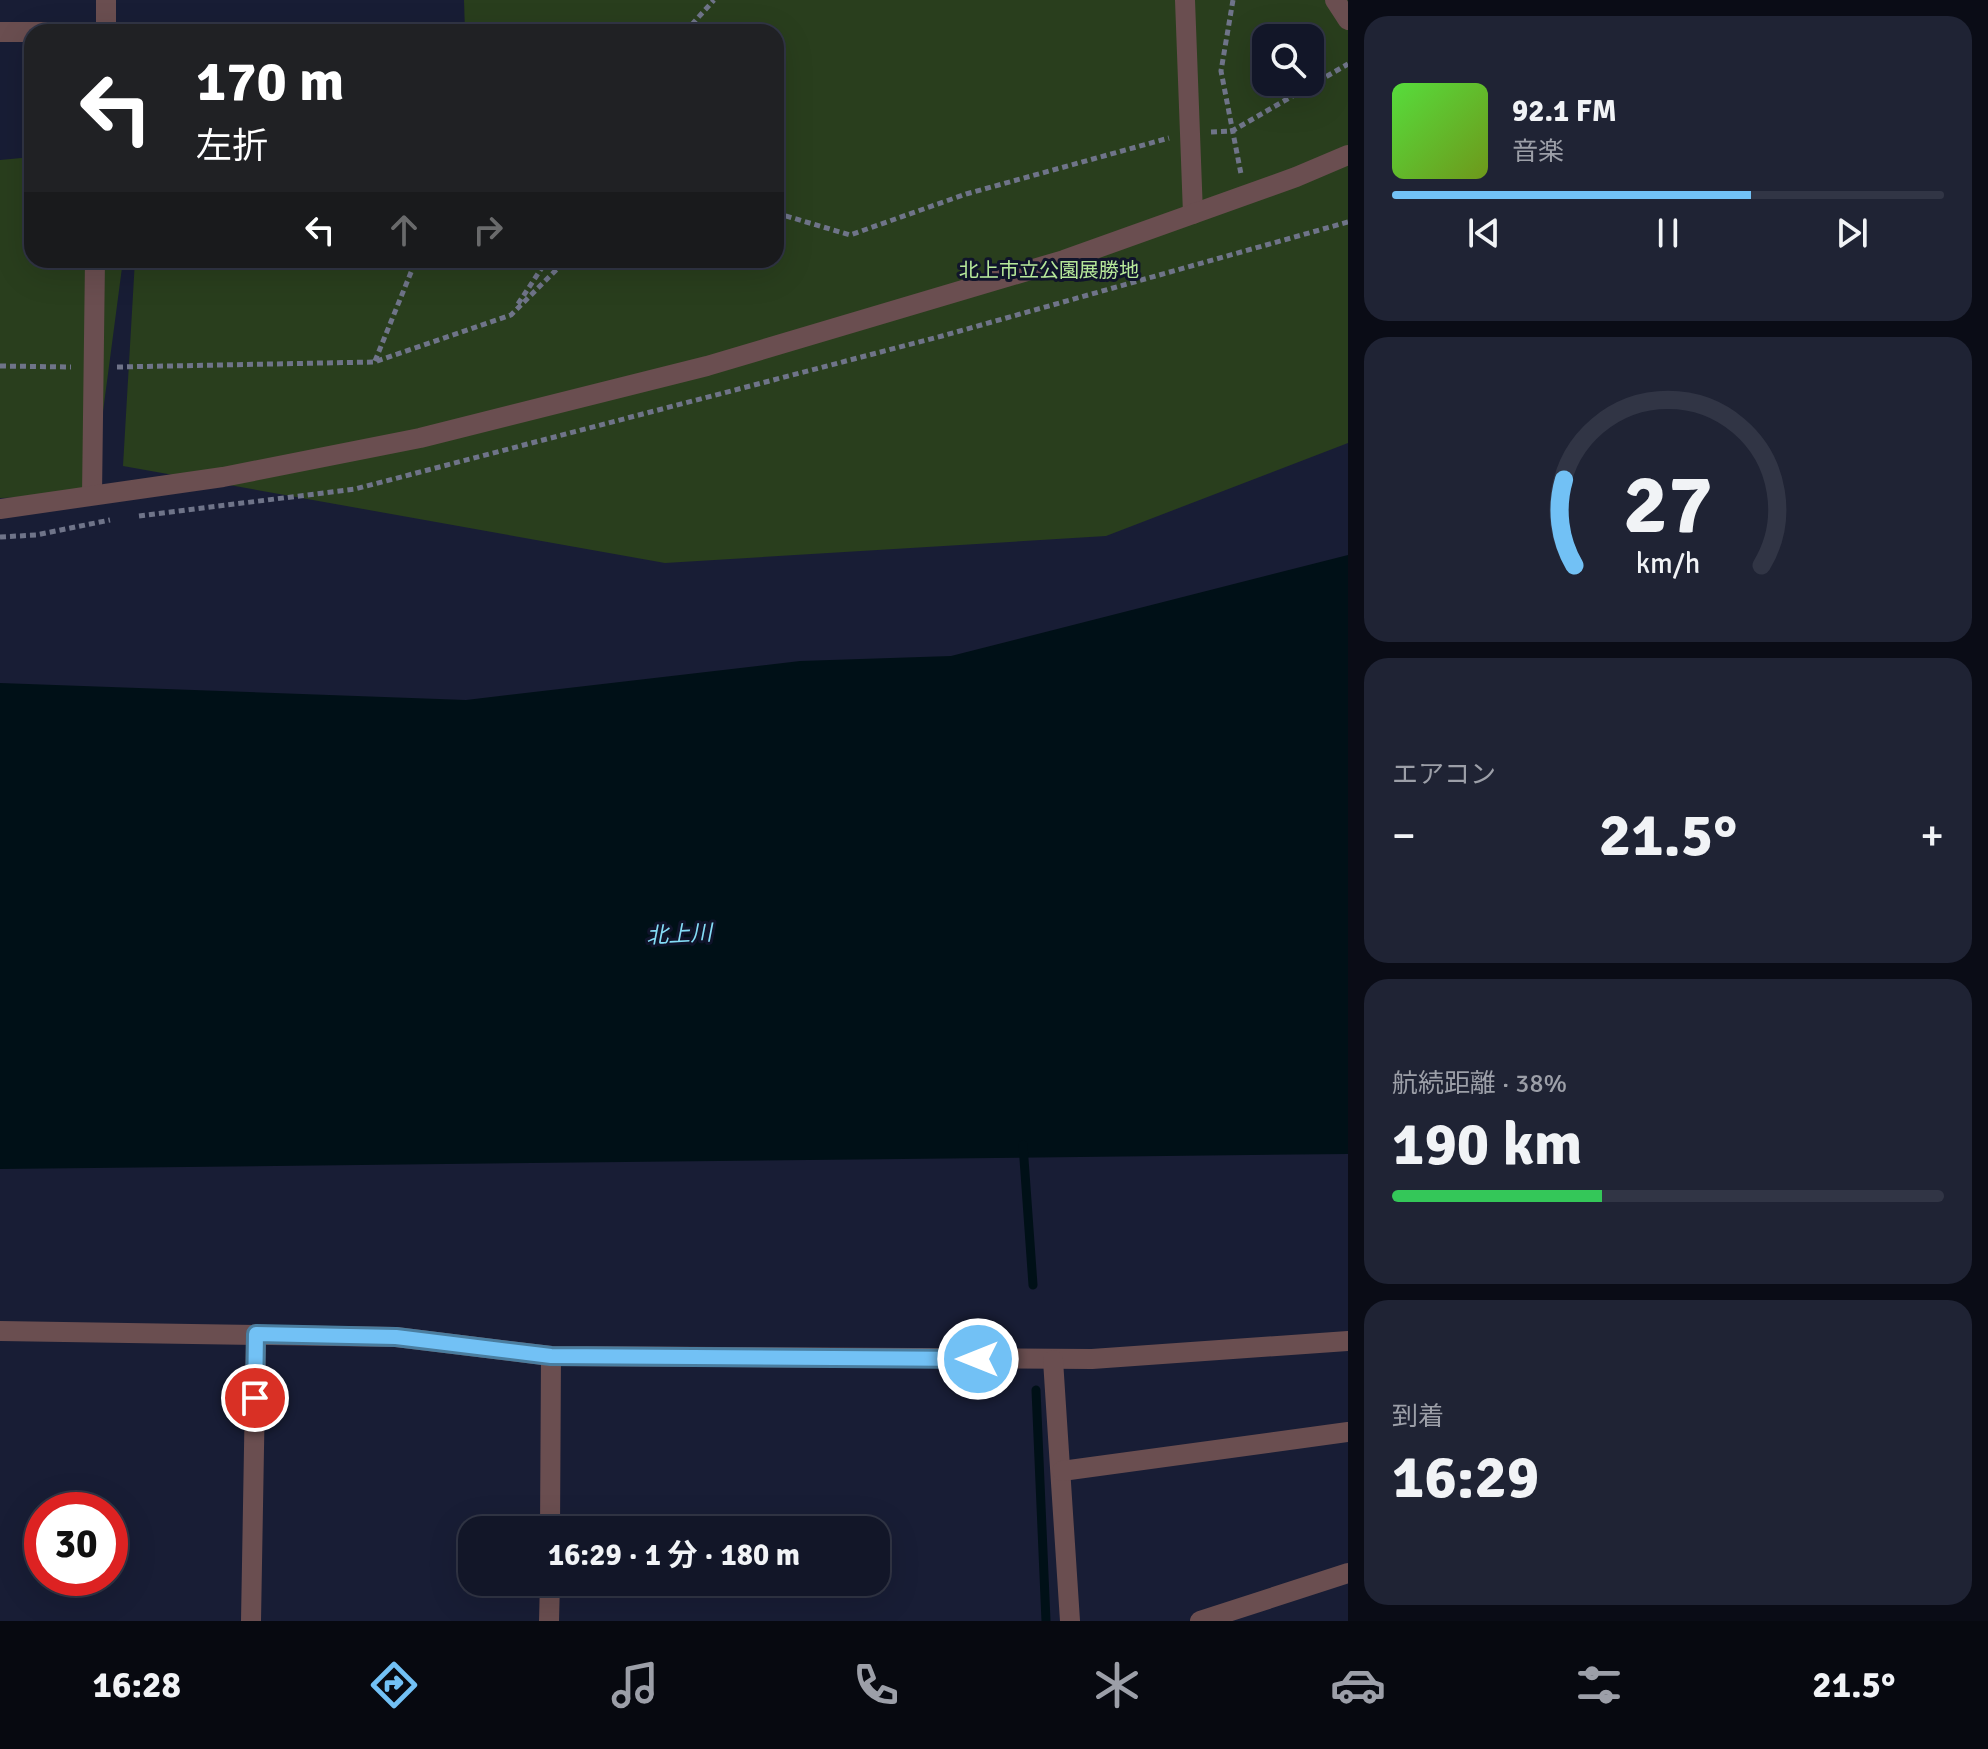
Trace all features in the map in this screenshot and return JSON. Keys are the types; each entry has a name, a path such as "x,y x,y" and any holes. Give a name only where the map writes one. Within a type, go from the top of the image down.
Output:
{"street":[{"path":"106,0 106,24"},
{"path":"1185,0 1193,214"},
{"path":"1335,0 1348,20"},
{"path":"0,32 24,32"},
{"path":"0,509 223,477 420,438 707,366 1064,260 1348,155"},
{"path":"92,495 95,268"},
{"path":"0,1331 396,1337 551,1356 1053,1360 1348,1341"},
{"path":"251,1621 256,1334"},
{"path":"550,1516 551,1356"},
{"path":"1053,1360 1070,1621"},
{"path":"1062,1471 1348,1432"},
{"path":"1200,1621 1348,1573"},
{"path":"549,1621 550,1596"}],"path":[{"path":"692,24 714,0"},
{"path":"1233,0 1221,71 1245,195"},
{"path":"784,215 850,235 966,194 1190,133 1232,131 1348,64"},
{"path":"374,362 413,268"},
{"path":"511,315 542,268"},
{"path":"0,366 374,362 511,315 558,268"}],"green space":[{"name":"北上市立公園展勝地","path":"464,0 1348,0 1348,443 1106,536 665,563 123,466 135,268 784,268 784,24 465,24"},
{"path":"24,158 24,268 122,268 92,495 0,498 0,160"}],"water":[{"name":"北上川","path":"1348,555 1348,1154 0,1169 0,683 466,700 800,661 951,656"}],"waterway":[{"path":"1023,1145 1033,1285"},
{"path":"1036,1390 1046,1621"}],"route":[{"path":"255,1398 256,1334 396,1337 551,1356 978,1359"}]}
